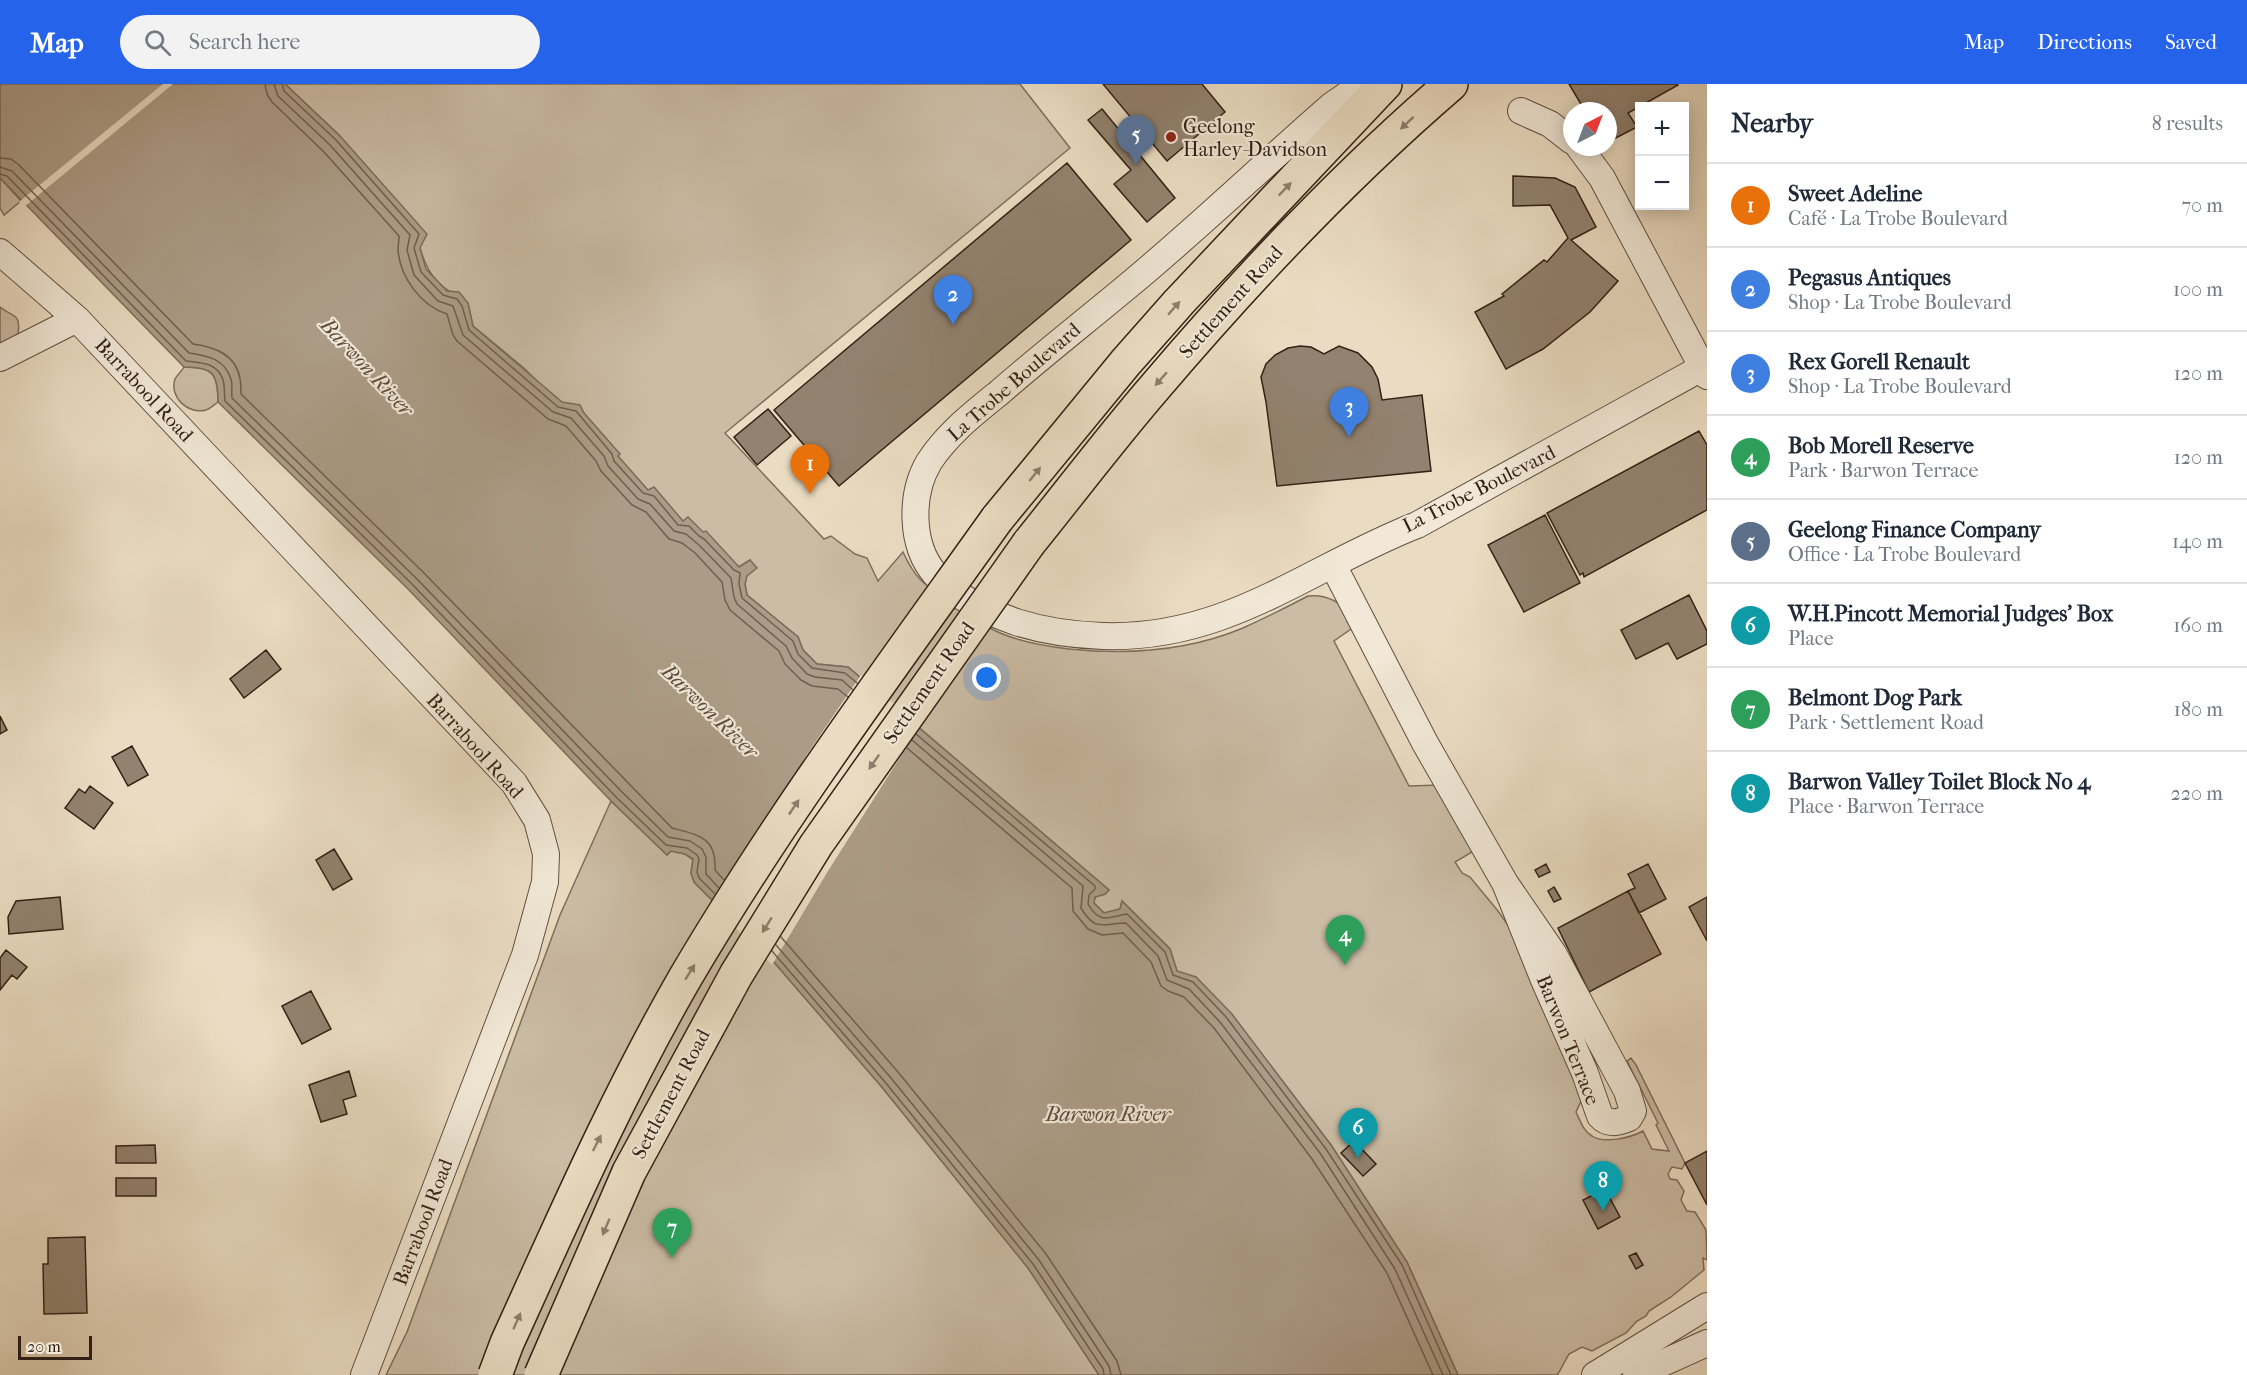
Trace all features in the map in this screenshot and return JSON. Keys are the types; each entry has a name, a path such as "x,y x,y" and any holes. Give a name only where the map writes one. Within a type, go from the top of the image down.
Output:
{"highway":[{"name":"Settlement Road","path":"495,1375 507,1343 594,1150 685,979 782,824 857,714 997,519 1126,362 1179,302 1383,84"},
{"name":"Settlement Road","path":"541,1375 629,1172 736,975 816,845 1029,543 1154,388 1255,275 1357,170 1451,84"}],"street":[{"name":"La Trobe Boulevard","path":"1383,84 1354,90 1331,106 1180,243 962,424 940,447 927,465 920,481 916,502 916,523 918,538 932,570 943,583 960,596 996,614 1029,626 1070,634 1132,636 1159,634 1197,626 1247,608 1385,537 1417,525 1705,369"},
{"path":"1521,111 1550,124 1563,134"},
{"path":"1587,156 1602,178 1705,369"},
{"name":"Barrabool Road","path":"0,252 77,319 513,783 537,820 546,854 544,882 525,955 364,1375"},
{"path":"0,358 77,319"},
{"name":"Barwon Terrace","path":"1333,564 1425,743 1505,882 1553,953 1627,1091 1633,1111 1629,1118 1612,1122 1605,1121 1600,1116 1585,1072 1544,980 1505,882"},
{"path":"1634,1363 1707,1306"},
{"path":"1634,1363 1707,1323"},
{"path":"1595,1375 1634,1363 1700,1350"}],"shaded area":[{"path":"285,84 1020,84 1070,148 725,433 824,539 831,536 855,554 867,558 878,581 903,552 915,573 927,585 986,626 1018,639 1049,646 1091,651 1157,649 1222,636 1308,596 1321,596 1340,604 1347,615 1347,622 1354,627 1334,641 1409,786 1441,785 1477,849 1455,862 1462,873 1470,877 1498,911 1522,945 1583,1097 1576,1112 1584,1128 1592,1136 1603,1140 1624,1138 1643,1131 1652,1149 1669,1151 1656,1125 1658,1123 1627,1061 1631,1058 1636,1065 1685,1163 1682,1169 1672,1167 1668,1174 1670,1179 1677,1180 1684,1191 1681,1200 1687,1211 1695,1212 1706,1230 1707,1260 1703,1258 1704,1270 1671,1297 1649,1311 1626,1333 1592,1351 1582,1347 1569,1354 1556,1375 1458,1375 1407,1262 1331,1145 1231,1013 1177,971 1170,949 1122,901 1120,909 1104,913 1094,903 1095,897 1109,890 848,667 817,664 803,650 798,637 747,595 745,584 750,560 739,567 701,548 525,369 473,326 468,303 443,287 432,275 420,248 340,136"},
{"path":"0,178 21,201 4,215 0,208"},
{"path":"0,307 17,319 19,327 18,334 0,346"},
{"path":"184,367 202,368 212,374 217,384 218,402 208,409 199,411 187,407 177,398 175,379"},
{"path":"611,801 667,855 671,851 685,854 693,860 691,873 694,882 773,961 881,1086 1028,1268 1099,1375 386,1375 407,1332 560,915"}],"water":[{"name":"Barwon River","path":"0,84 285,84 340,136 427,234 420,248 426,269 447,291 459,292 468,303 473,326 562,402 580,405 584,413 620,454 618,456 648,490 654,487 683,521 688,517 703,532 706,531 739,567 750,560 757,568 747,576 745,584 747,595 798,637 803,650 817,664 848,667 1109,890 1095,897 1094,903 1104,913 1120,909 1122,901 1170,949 1177,971 1196,977 1231,1013 1331,1145 1407,1262 1458,1375 1099,1375 1028,1268 881,1086 773,961 694,882 691,873 693,859 685,854 671,851 667,855 611,801 408,589 218,402 217,384 212,374 202,368 184,367 0,178"}],"pier":[{"path":"163,84 173,84 24,207 19,202"},
{"path":"861,675 920,726 828,871 772,965 715,907 808,753"}],"building":[{"name":"Geelong Harley-Davidson","path":"1103,84 1202,84 1225,112 1167,161"},
{"path":"1569,84 1678,85 1648,102 1635,102 1635,109 1628,113 1635,128 1617,137 1617,102 1580,102"},
{"path":"1102,109 1175,198 1147,222 1114,184 1131,170 1088,120"},
{"path":"1067,163 1131,240 839,486 774,410"},
{"path":"1513,176 1555,178 1575,187 1596,227 1571,240 1618,281 1590,312 1543,349 1506,369 1475,312 1504,296 1502,294 1544,260 1547,262 1568,238 1550,205 1513,206"},
{"path":"1339,346 1358,353 1372,367 1378,379 1382,400 1422,395 1431,471 1277,486 1261,377 1266,364 1275,355 1288,348 1311,347 1324,354"},
{"path":"768,409 791,436 757,465 734,437"},
{"path":"1699,431 1707,445 1707,510 1584,577 1583,573 1580,575 1547,513"},
{"path":"1545,515 1580,583 1524,612 1488,545"},
{"path":"1689,595 1707,631 1707,644 1677,659 1668,643 1636,659 1621,630"},
{"path":"266,650 281,669 244,698 230,679"},
{"path":"0,716 7,730 0,734"},
{"path":"132,746 148,775 128,786 112,757"},
{"path":"90,786 113,803 94,829 65,808 79,789 85,793"},
{"path":"334,849 352,879 333,890 316,860"},
{"path":"1546,864 1550,872 1539,877 1535,870"},
{"path":"1648,864 1666,899 1639,913 1628,891 1635,888 1628,874"},
{"path":"1554,887 1561,899 1554,902 1548,891"},
{"path":"1628,891 1661,954 1589,992 1558,928"},
{"path":"60,897 63,929 9,934 8,917 16,901"},
{"path":"1707,897 1707,941 1689,907"},
{"path":"6,950 27,967 17,979 12,975 0,990 0,958"},
{"path":"311,991 331,1029 302,1044 282,1006"},
{"path":"349,1071 356,1096 343,1100 347,1114 321,1122 309,1085"},
{"path":"1354,1141 1376,1164 1363,1176 1341,1153"},
{"path":"155,1145 156,1163 116,1163 116,1146"},
{"path":"1707,1151 1707,1205 1685,1163"},
{"path":"116,1178 156,1178 156,1196 116,1196"},
{"path":"1605,1189 1620,1217 1598,1229 1583,1200"},
{"path":"85,1237 87,1313 44,1314 43,1264 48,1264 48,1238"},
{"path":"1636,1253 1643,1265 1636,1269 1629,1256"}],"place":[{"name":"Geelong Harley-Davidson","path":"1171,137"},
{"name":"Geelong Finance Company","path":"1136,165"},
{"name":"Pegasus Antiques","path":"953,325"},
{"name":"Rex Gorell Renault","path":"1349,437"},
{"name":"Sweet Adeline","path":"810,494"},
{"name":"Bob Morell Reserve","path":"1345,965"},
{"name":"W.H.Pincott Memorial Judges' Box","path":"1358,1158"},
{"name":"Barwon Valley Toilet Block No 4","path":"1603,1211"},
{"name":"Belmont Dog Park","path":"672,1258"}]}
